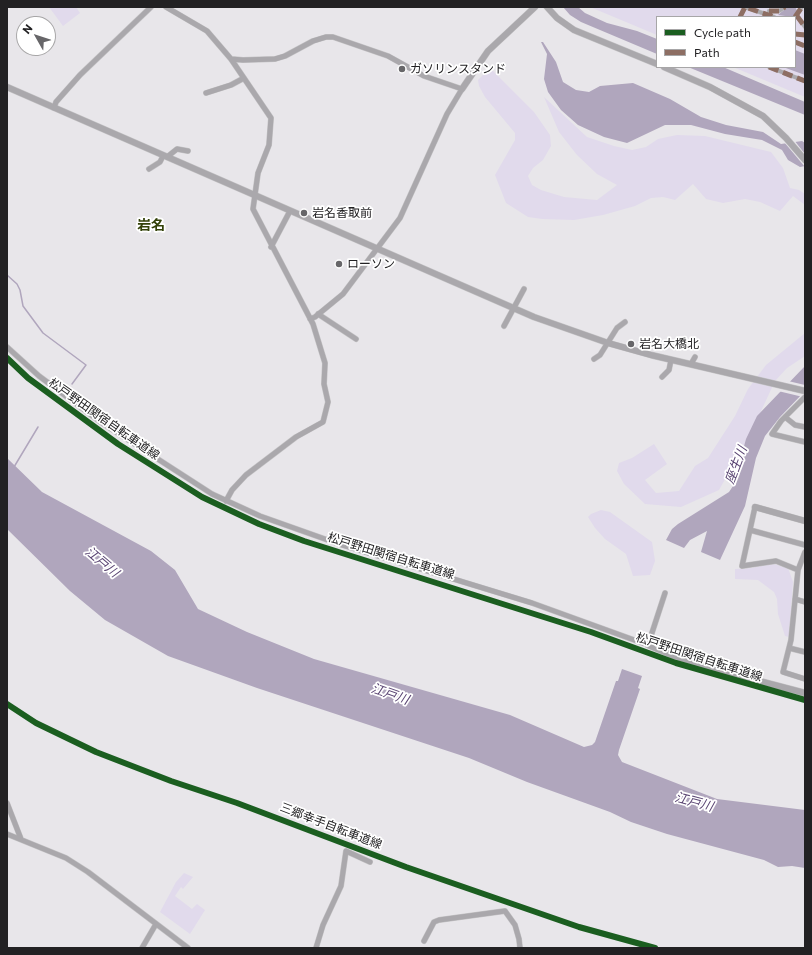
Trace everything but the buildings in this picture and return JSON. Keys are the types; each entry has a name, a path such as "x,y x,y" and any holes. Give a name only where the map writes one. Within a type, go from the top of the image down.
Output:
{"street":[{"path":"54,108 56,102 80,74 151,7"},
{"path":"166,7 207,31 231,59 271,118 269,145 258,173 254,196 254,212 310,319 326,363 324,384 328,402 325,419 319,426 296,437 241,479 226,501"},
{"path":"310,319 342,294 400,218 447,114 462,89 493,45 535,7"},
{"path":"547,7 557,18 574,30 656,64"},
{"path":"762,13 763,7"},
{"path":"742,8 753,8 762,13 768,11 778,12 785,7"},
{"path":"798,34 805,28 796,17 801,8"},
{"path":"798,34 805,35"},
{"path":"231,59 275,59 285,56 313,41 326,37 333,37 388,56 424,76 462,89"},
{"path":"666,68 710,87 751,108 775,126 805,160"},
{"path":"772,68 805,81"},
{"path":"206,93 231,85 244,78"},
{"path":"7,86 254,196 514,309 608,343 671,360 805,391"},
{"path":"149,169 160,162 165,156 177,149 188,151"},
{"path":"271,247 290,211"},
{"path":"504,326 524,289"},
{"path":"318,314 356,339"},
{"path":"594,359 600,355 617,328 625,322"},
{"path":"7,347 39,376 92,417 181,476 226,501 260,516 306,533 532,603 648,645 674,656 721,671 805,693"},
{"path":"691,364 695,357"},
{"path":"662,376 668,370 671,360"},
{"path":"805,397 772,434 805,442"},
{"path":"785,418 795,425 805,427"},
{"path":"798,570 776,561 742,566 755,507 805,521"},
{"path":"750,530 805,545"},
{"path":"805,552 798,570 789,648 783,672 805,679"},
{"path":"648,645 665,593"},
{"path":"794,599 805,602"},
{"path":"789,648 805,652"},
{"path":"7,803 21,839"},
{"path":"7,834 66,858 88,872 188,948"},
{"path":"316,948 323,925 340,892 344,876 346,851 370,862"},
{"path":"424,941 434,922 439,920 508,911 516,928 520,948"},
{"path":"142,948 156,924"}],"shaded area":[{"path":"49,7 76,7 80,13 63,26"},
{"path":"590,7 805,7 805,97 735,68 796,68 796,16 656,16 656,35"},
{"path":"490,68 534,112 550,135 551,146 543,160 533,168 528,176 532,185 541,190 564,197 597,200 617,185 597,174 577,155 559,132 544,97 587,137 614,146 632,150 646,147 658,139 677,135 705,136 771,152 783,168 790,188 799,190 805,194 805,205 793,196 780,211 760,202 745,199 723,203 706,199 693,184 675,200 663,197 651,198 635,206 603,215 574,220 528,217 506,203 495,175 515,140 515,133 485,97 479,86 478,80"},
{"path":"805,333 805,356 787,368 775,381 749,437 719,490 681,507 645,504 624,484 617,471 619,463 632,458 654,444 667,464 645,480 656,493 679,491 695,466 708,458 735,416 748,389 766,365"},
{"path":"601,510 610,512 652,542 655,561 650,575 633,576 626,554 605,539 595,528 588,517 591,514"},
{"path":"770,563 788,568 793,582 789,637 785,636 778,614 777,599 774,592 758,580 735,579 735,569 752,568"},
{"path":"184,873 193,877 183,889 181,887 175,896 192,909 197,904 205,910 190,934 160,912 176,882"}],"water":[{"path":"563,7 578,7 585,13 607,23 637,31 656,39 656,54 581,22 570,15"},
{"path":"787,7 795,7 798,12 794,16 778,15"},
{"path":"541,42 543,42 556,62 563,82 576,90 589,92 600,86 633,83 670,99 701,117 726,125 763,132 781,144 802,141 805,143 805,166 800,167 788,160 782,150 762,140 725,134 691,125 665,125 627,143 604,137 578,125 561,110 548,92 544,79 547,54"},
{"path":"796,50 805,54 805,75 786,68 796,68"},
{"path":"690,68 725,68 805,102 805,115"},
{"path":"805,366 805,391 780,417 765,436 756,458 745,506 720,560 701,552 707,531 690,540 684,548 666,540 672,529 678,524 729,492 733,486 746,439 757,416"},
{"name":"江戸川","path":"7,458 42,492 151,551 175,570 198,609 247,632 314,659 510,715 584,747 592,745 595,742 616,681 618,681 622,669 642,676 638,688 640,689 619,750 618,755 622,762 717,799 805,810 805,868 792,866 778,867 764,860 667,834 631,822 610,812 527,782 469,758 257,688 168,656 105,620 70,591 7,529"}],"pier":[{"path":"794,140 805,154 805,167 784,142"},
{"path":"788,381 805,385 805,394 803,397 778,391"}],"waterway":[{"path":"7,275 17,284 20,290 23,306 43,333 86,365 72,384"},
{"path":"14,467 38,427"}],"marked path":[{"path":"740,16 745,7 771,16"},
{"path":"769,11 779,11 785,7"},
{"path":"796,16 802,7"},
{"path":"797,16 805,27"},
{"path":"796,34 805,35"},
{"path":"796,42 805,46"},
{"path":"772,68 805,81"}],"cycle path":[{"name":"松戸野田関宿自転車道線","path":"7,358 28,378 118,444 202,497 259,524 304,541 591,632 676,663 805,700"},
{"name":"三郷幸手自転車道線","path":"7,704 36,723 96,752 171,781 237,803 406,867 579,927 655,948"}],"place":[{"name":"ガソリンスタンド","path":"402,69"},
{"name":"岩名香取前","path":"304,213"},
{"name":"ローソン","path":"339,264"},
{"name":"岩名大橋北","path":"631,344"}],"district":[{"name":"岩名","path":"151,225"}],"water label":[{"name":"座生川","path":"736,465"}]}
